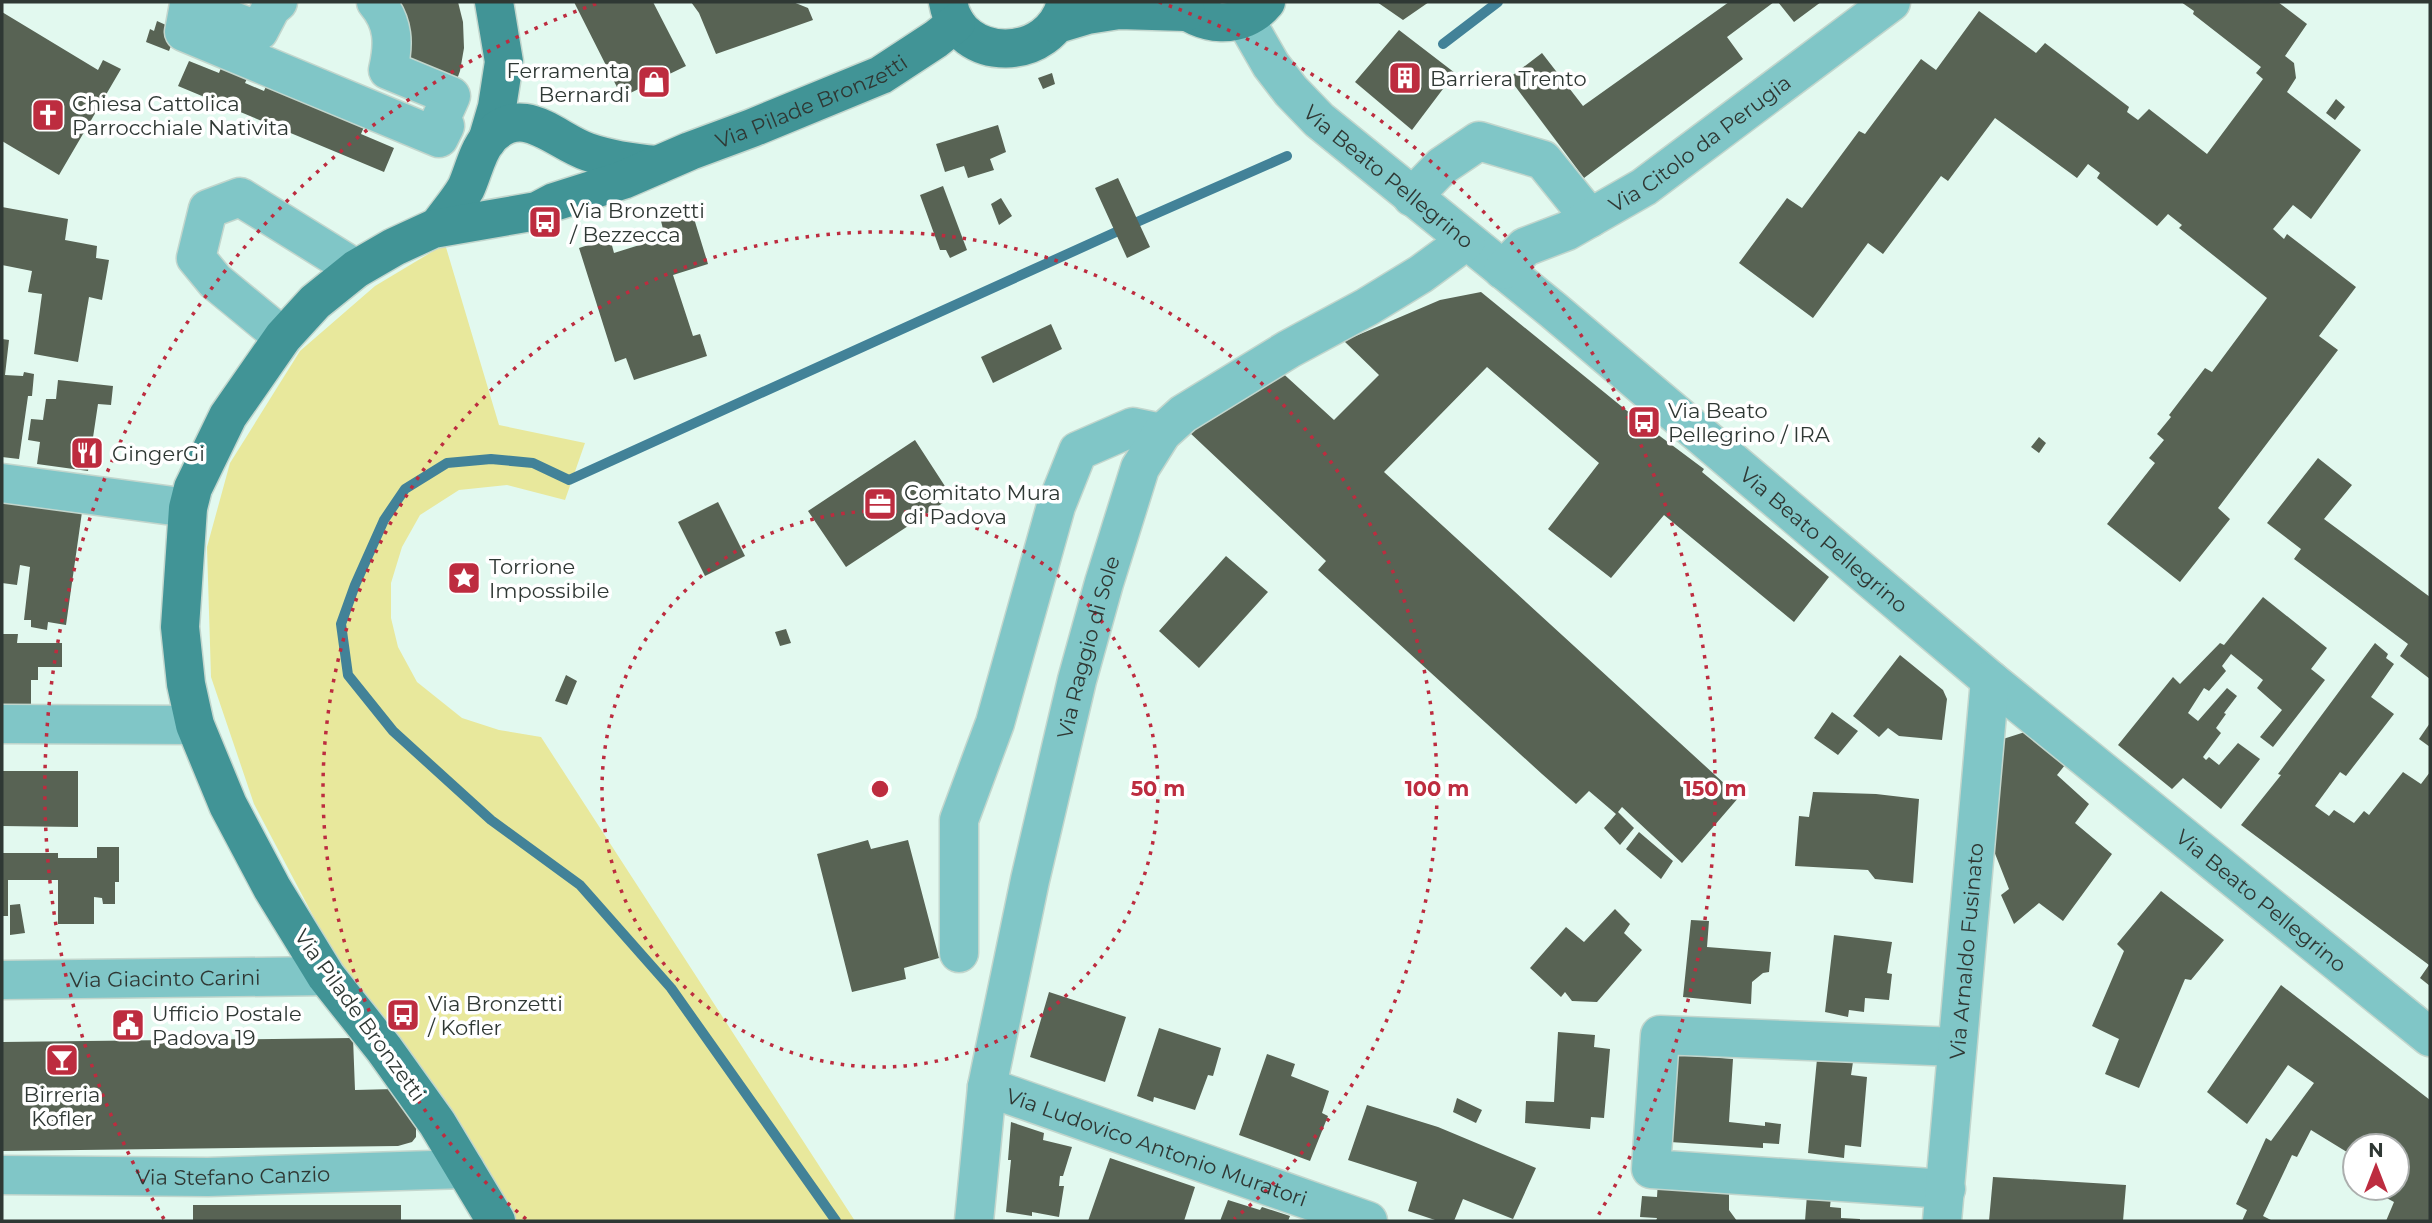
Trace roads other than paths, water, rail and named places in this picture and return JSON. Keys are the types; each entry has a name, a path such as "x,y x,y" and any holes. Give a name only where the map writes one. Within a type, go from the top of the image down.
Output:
{"main road":[{"path":"494,2 504,62 497,107 483,149 480,182 495,203 536,208 565,187 569,170 566,152 504,62"},
{"path":"952,12 970,37 988,46 1007,49 1026,47 1043,37 1062,13 1087,15 1119,10 1181,7 1204,21 1225,23 1255,10"},
{"name":"Via Pilade Bronzetti","path":"496,1221 437,1123 326,976 272,888 241,829 195,725 186,684 180,627 188,508 193,488 228,415 282,337 315,302 356,270 394,247 438,227 486,222 623,180 881,75 936,39 952,12"},
{"name":"Via Pilade Bronzetti","path":"438,227 465,190 483,149 499,130 514,123 531,123 586,151 621,162 657,165"}],"street":[{"path":"263,6 271,8 258,30 189,4 184,32 439,138 445,126 439,123 451,96 388,69 393,47 391,30 376,2"},
{"name":"Via Citolo da Perugia","path":"1503,270 1525,247 1567,231 1644,187 1891,2"},
{"name":"Via Beato Pellegrino","path":"1255,10 1271,65 1319,120 1503,270 1990,680 2430,1037"},
{"path":"1412,197 1442,166 1479,141 1543,160 1590,218"},
{"path":"282,337 215,281 196,258 208,209 240,197 356,270"},
{"name":"Via Raggio di Sole","path":"974,1221 988,1087 1030,880 1077,680 1140,468 1162,433 1183,414 1410,280 1466,241"},
{"path":"959,953 959,820 995,723 1056,506 1078,452 1133,427 1162,433"},
{"path":"2,483 188,508"},
{"name":"Via Arnaldo Fusinato","path":"1944,1205 1990,680"},
{"path":"2,724 195,725"},
{"name":"Via Giacinto Carini","path":"2,980 326,976"},
{"path":"1944,1205 1651,1170 1660,1035 1957,1047"},
{"name":"Via Ludovico Antonio Muratori","path":"988,1087 1368,1221"},
{"name":"Via Stefano Canzio","path":"2,1175 208,1177 465,1169"}],"waterway":[{"path":"1443,44 1498,2"},
{"path":"1137,222 1287,156"},
{"path":"836,1221 671,988 580,885 491,820 393,731 348,675 341,624 384,520 405,489 447,463 491,459 533,463 569,480 1116,232"}],"place":[{"name":"Barriera Trento","path":"1405,78"},
{"name":"Ferramenta Bernardi","path":"654,82"},
{"name":"Chiesa Cattolica Parrocchiale Nativita","path":"48,115"},
{"name":"Via Bronzetti / Bezzecca","path":"545,222"},
{"name":"Via Beato Pellegrino / IRA","path":"1644,422"},
{"name":"GingerGi","path":"87,453"},
{"name":"Comitato Mura di Padova","path":"880,504"},
{"name":"Torrione Impossibile","path":"464,578"},
{"name":"Via Bronzetti / Kofler","path":"403,1015"},
{"name":"Ufficio Postale Padova 19","path":"128,1025"},
{"name":"Birreria Kofler","path":"62,1060"}]}
